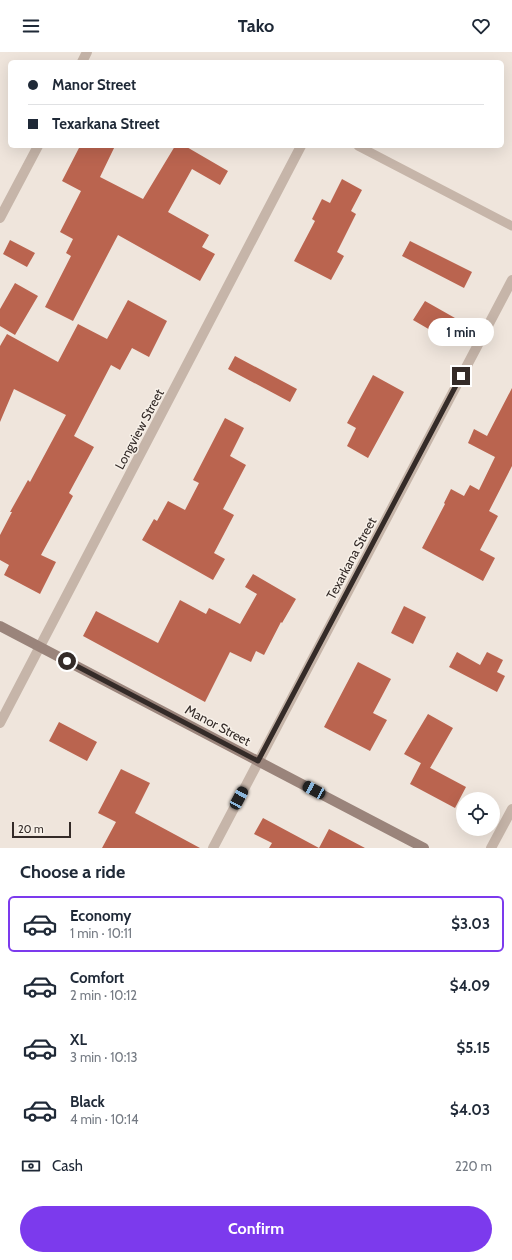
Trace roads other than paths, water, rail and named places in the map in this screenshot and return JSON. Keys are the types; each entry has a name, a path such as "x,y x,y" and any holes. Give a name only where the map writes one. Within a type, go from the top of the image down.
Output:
{"street":[{"path":"0,218 37,148"},
{"name":"Longview Street","path":"0,723 300,148"},
{"name":"Texarkana Street","path":"212,848 512,280"},
{"name":"Manor Street","path":"0,626 424,848"},
{"path":"491,848 512,809"}],"lane":[{"path":"362,148 512,226"}]}
